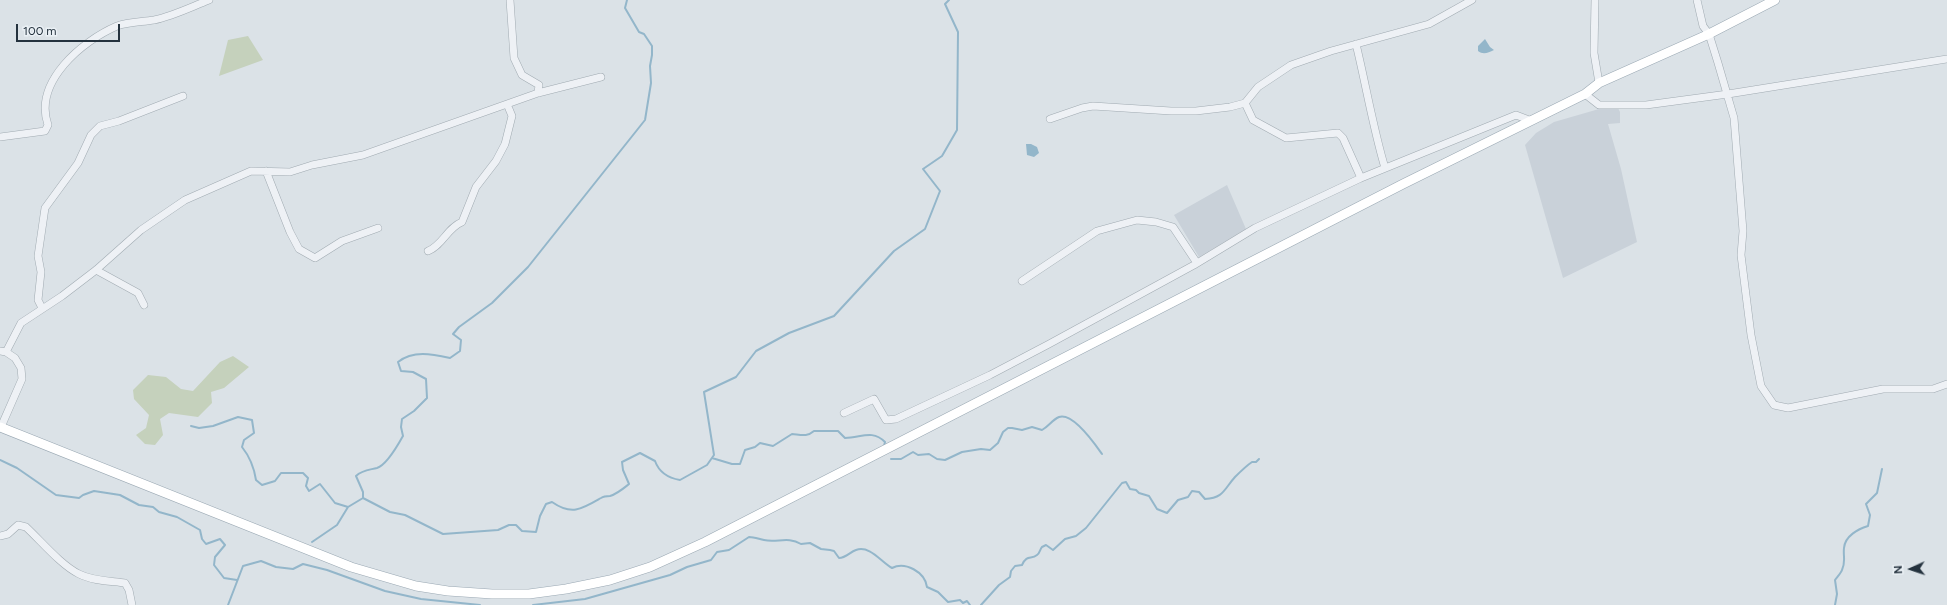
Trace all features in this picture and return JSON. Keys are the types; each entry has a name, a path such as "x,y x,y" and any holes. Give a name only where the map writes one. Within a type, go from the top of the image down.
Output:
{"main road":[{"path":"1,427 350,567 416,586 448,591 492,594 529,594 566,589 610,580 650,567 705,542 1529,120 1585,94 1599,83 1709,34 1775,0"}],"street":[{"path":"0,138 45,131 48,125 46,118 48,89 64,62 95,38 118,26 155,20 209,0"},
{"path":"510,0 514,58 522,75 539,85 538,93"},
{"path":"1050,119 1092,106 1196,111 1226,108 1244,103 1258,87 1291,65 1356,44 1429,24 1472,0"},
{"path":"1594,0 1594,53 1599,83"},
{"path":"1697,0 1703,26 1709,34 1734,118 1743,231 1741,255 1751,335 1761,386 1774,405 1788,408 1883,388 1934,389 1947,384"},
{"path":"1356,44 1385,168"},
{"path":"1585,94 1599,105 1646,105 1728,94 1947,59"},
{"path":"1,427 22,379 21,368 15,358 3,352 22,323 42,308 62,296 96,270 141,230 185,200 251,171 290,172 312,165 364,155 538,93 601,77"},
{"path":"42,308 38,300 41,272 38,256 45,208 78,163 91,135 100,126 119,121 183,96"},
{"path":"1244,103 1253,120 1286,138 1338,133 1343,138 1361,178"},
{"path":"428,251 436,248 454,225 462,222 476,187 496,161 505,144 512,116 507,104"},
{"path":"844,413 874,399 886,420 896,420 990,375 1197,263 1255,228 1361,178 1516,115 1529,120"},
{"path":"266,171 290,232 299,249 315,258 342,241 378,228"},
{"path":"1022,281 1097,231 1137,220 1156,222 1173,227 1197,263"},
{"path":"96,270 138,293 144,305"},
{"path":"0,536 8,534 18,525 26,527 71,569 80,575 97,580 125,582 129,590 132,605"}],"shaded area":[{"path":"1618,108 1620,112 1620,123 1608,124 1621,169 1637,242 1563,278 1525,145 1536,133 1554,122 1599,109"},
{"path":"1227,185 1246,229 1199,257 1174,215"}],"green space":[{"path":"248,36 263,60 219,76 228,40"},
{"path":"233,356 249,367 224,388 211,392 212,403 198,417 169,413 160,419 163,435 155,445 145,444 136,435 146,428 149,415 134,399 133,390 148,375 166,377 181,389 193,391 220,362"}],"water":[{"path":"1485,39 1494,50 1488,53 1482,53 1478,51 1478,46"},
{"path":"1026,144 1031,144 1037,147 1039,153 1034,157 1027,155"}],"waterway":[{"path":"312,542 337,525 348,507 363,498 363,492 356,476 363,471 377,468 385,463 403,436 401,427 402,419 414,411 427,398 426,379 413,372 401,371 398,362 404,358 416,354 430,354 450,358 460,351 461,340 453,334 459,327 492,303 528,267 645,120 651,83 650,66 652,46 644,34 639,32 625,8 627,0"},
{"path":"363,498 390,512 405,515 443,534 498,530 509,525 516,525 522,531 536,532 540,516 546,504 552,502 565,509 577,509 603,497 613,495 623,489 629,484 623,470 622,462 640,453 655,461 664,474 680,480 707,465 714,455 704,392 736,377 756,351 789,333 834,316 894,251 925,229 940,191 923,169 942,156 957,130 958,32 945,4 949,0"},
{"path":"191,426 199,428 213,426 238,417 252,420 254,433 244,440 242,447 251,462 256,480 262,485 275,481 281,473 303,473 308,478 306,486 309,491 320,484 335,503 348,507"},
{"path":"891,459 901,459 913,452 918,455 929,454 937,459 945,460 962,452 981,449 990,450 998,443 1003,432 1008,428 1022,430 1032,427 1042,430 1059,417 1071,419 1077,424 1102,454"},
{"path":"712,458 732,464 740,464 745,450 755,447 760,443 773,446 792,434 807,435 814,431 838,431 845,438 866,435 876,436 885,442 884,446"},
{"path":"981,605 999,585 1010,577 1011,571 1015,566 1022,565 1027,558 1037,555 1042,547 1046,545 1053,550 1065,539 1076,536 1086,528 1122,483 1126,482 1130,489 1149,496 1157,509 1167,513 1178,500 1188,497 1192,491 1199,492 1205,499 1220,495 1243,469 1259,459"},
{"path":"0,460 17,468 56,495 79,498 94,491 120,495 139,505 153,507 159,512 177,517 200,530 202,539 206,544 220,539 225,545 215,557 214,565 224,578 237,580"},
{"path":"1835,605 1837,594 1835,580 1843,567 1845,544 1849,537 1860,529 1868,526 1870,515 1866,504 1877,493 1882,469"},
{"path":"533,605 585,599 670,575 687,567 711,560 717,552 729,550 749,537 769,541 792,540 801,544 810,543 821,549 834,551 839,558 844,557 856,550 866,550 871,552 892,568 903,566 914,569 923,577 927,587 938,592 948,602 960,600 963,603 967,601 970,605"},
{"path":"228,605 243,566 261,561 276,567 293,569 303,564 327,570 385,591 421,599 480,605"}]}
